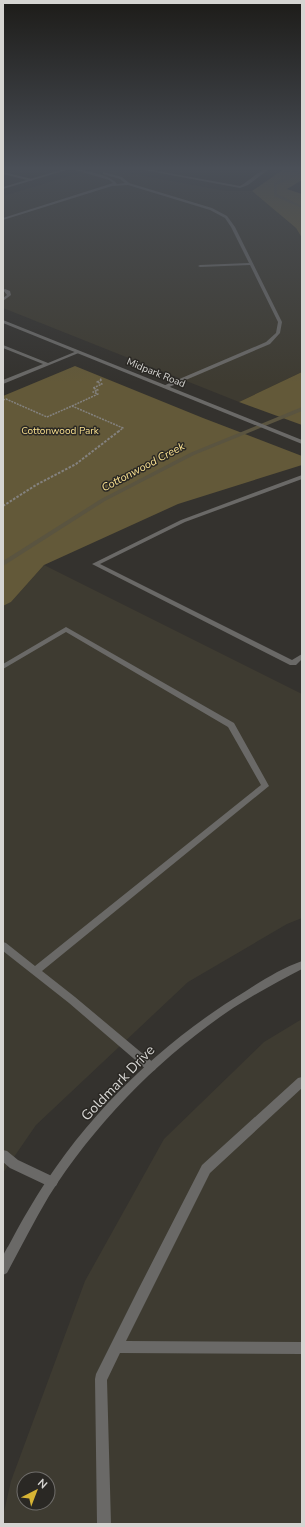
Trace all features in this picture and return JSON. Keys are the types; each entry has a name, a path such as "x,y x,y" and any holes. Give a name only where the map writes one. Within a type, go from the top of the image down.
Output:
{"street":[{"path":"165,387 268,343 278,333 280,322 240,240"},
{"path":"200,266 252,264"},
{"path":"3,300 9,295 5,290"},
{"name":"Midpark Road","path":"3,321 302,442"},
{"path":"3,346 47,364"},
{"path":"3,382 79,352"},
{"path":"302,477 183,521 95,564 293,663 302,656"},
{"path":"3,667 66,629 231,725 265,786 35,971"},
{"path":"3,946 72,1000 151,1067"},
{"name":"Goldmark Drive","path":"3,1269 26,1225 52,1182 82,1141 117,1101 151,1067 194,1030 237,1001 283,974 302,965"},
{"path":"104,1524 101,1379 206,1168 302,1081"},
{"path":"3,1155 14,1164 52,1182"},
{"path":"116,1348 302,1348"}],"path":[{"path":"3,400 6,399 47,417 98,394 93,392 98,390 93,388 102,384 97,382 102,380 96,377 102,375"},
{"path":"3,506 36,485 76,464 124,428 72,406"}],"shaded area":[{"path":"3,240 302,240 302,372 239,402 3,308"},
{"path":"44,565 302,694 302,918 287,924 188,982 36,1125 3,1173 3,606 11,602"},
{"path":"302,1019 302,1524 3,1524 3,1516 11,1481 85,1281 164,1139 264,1042"}],"green space":[{"name":"Cottonwood Park","path":"75,366 302,456 302,465 178,504 44,565 11,602 3,606 3,396"},
{"path":"302,372 302,425 239,402"}],"waterway":[{"name":"Cottonwood Creek","path":"3,564 103,500 192,454 302,409"}]}
